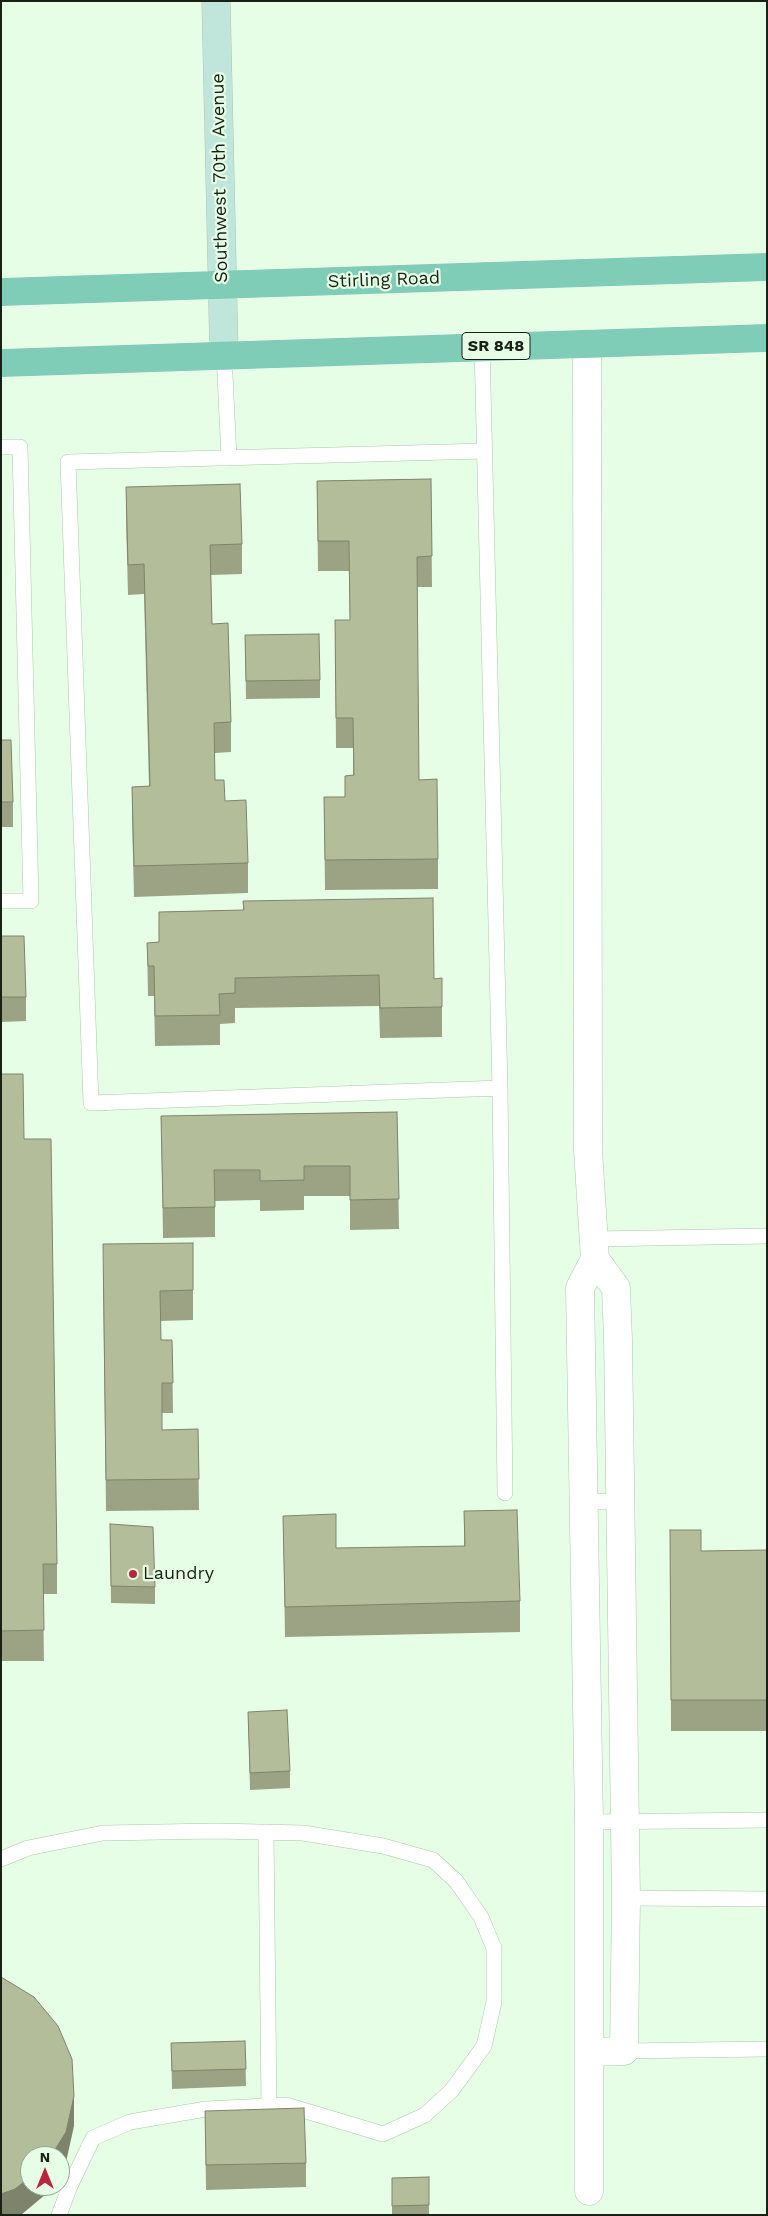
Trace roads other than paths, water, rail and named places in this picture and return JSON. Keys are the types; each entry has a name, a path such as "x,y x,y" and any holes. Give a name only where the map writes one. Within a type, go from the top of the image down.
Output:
{"main road":[{"name":"Stirling Road","path":"1,292 767,267"},
{"name":"SR 848","path":"1,363 224,354 767,338"}],"street":[{"name":"Southwest 70th Avenue","path":"216,1 224,354"},
{"path":"587,344 588,1150 594,1249 580,1288 589,1822 589,2191"},
{"path":"589,2052 624,2051 626,1898 616,1288 594,1249"}],"lane":[{"path":"482,346 500,1088 505,1493"},
{"path":"224,354 229,458"},
{"path":"1,447 20,447 31,901 1,901"},
{"path":"484,451 68,462 91,1103 500,1088"},
{"path":"594,1249 767,1236"},
{"path":"584,1502 620,1501"},
{"path":"589,1822 767,1820"},
{"path":"266,1832 269,2106"},
{"path":"1,1858 28,1848 103,1833 303,1833 383,1846 433,1860 456,1881 481,1917 494,1948 494,2002 484,2046 452,2090 425,2115 383,2134 286,2105 206,2109 130,2122 93,2138 70,2186 59,2215"},
{"path":"626,1898 767,1899"},
{"path":"624,2051 767,2049"}],"place":[{"name":"Laundry","path":"133,1574"}]}
